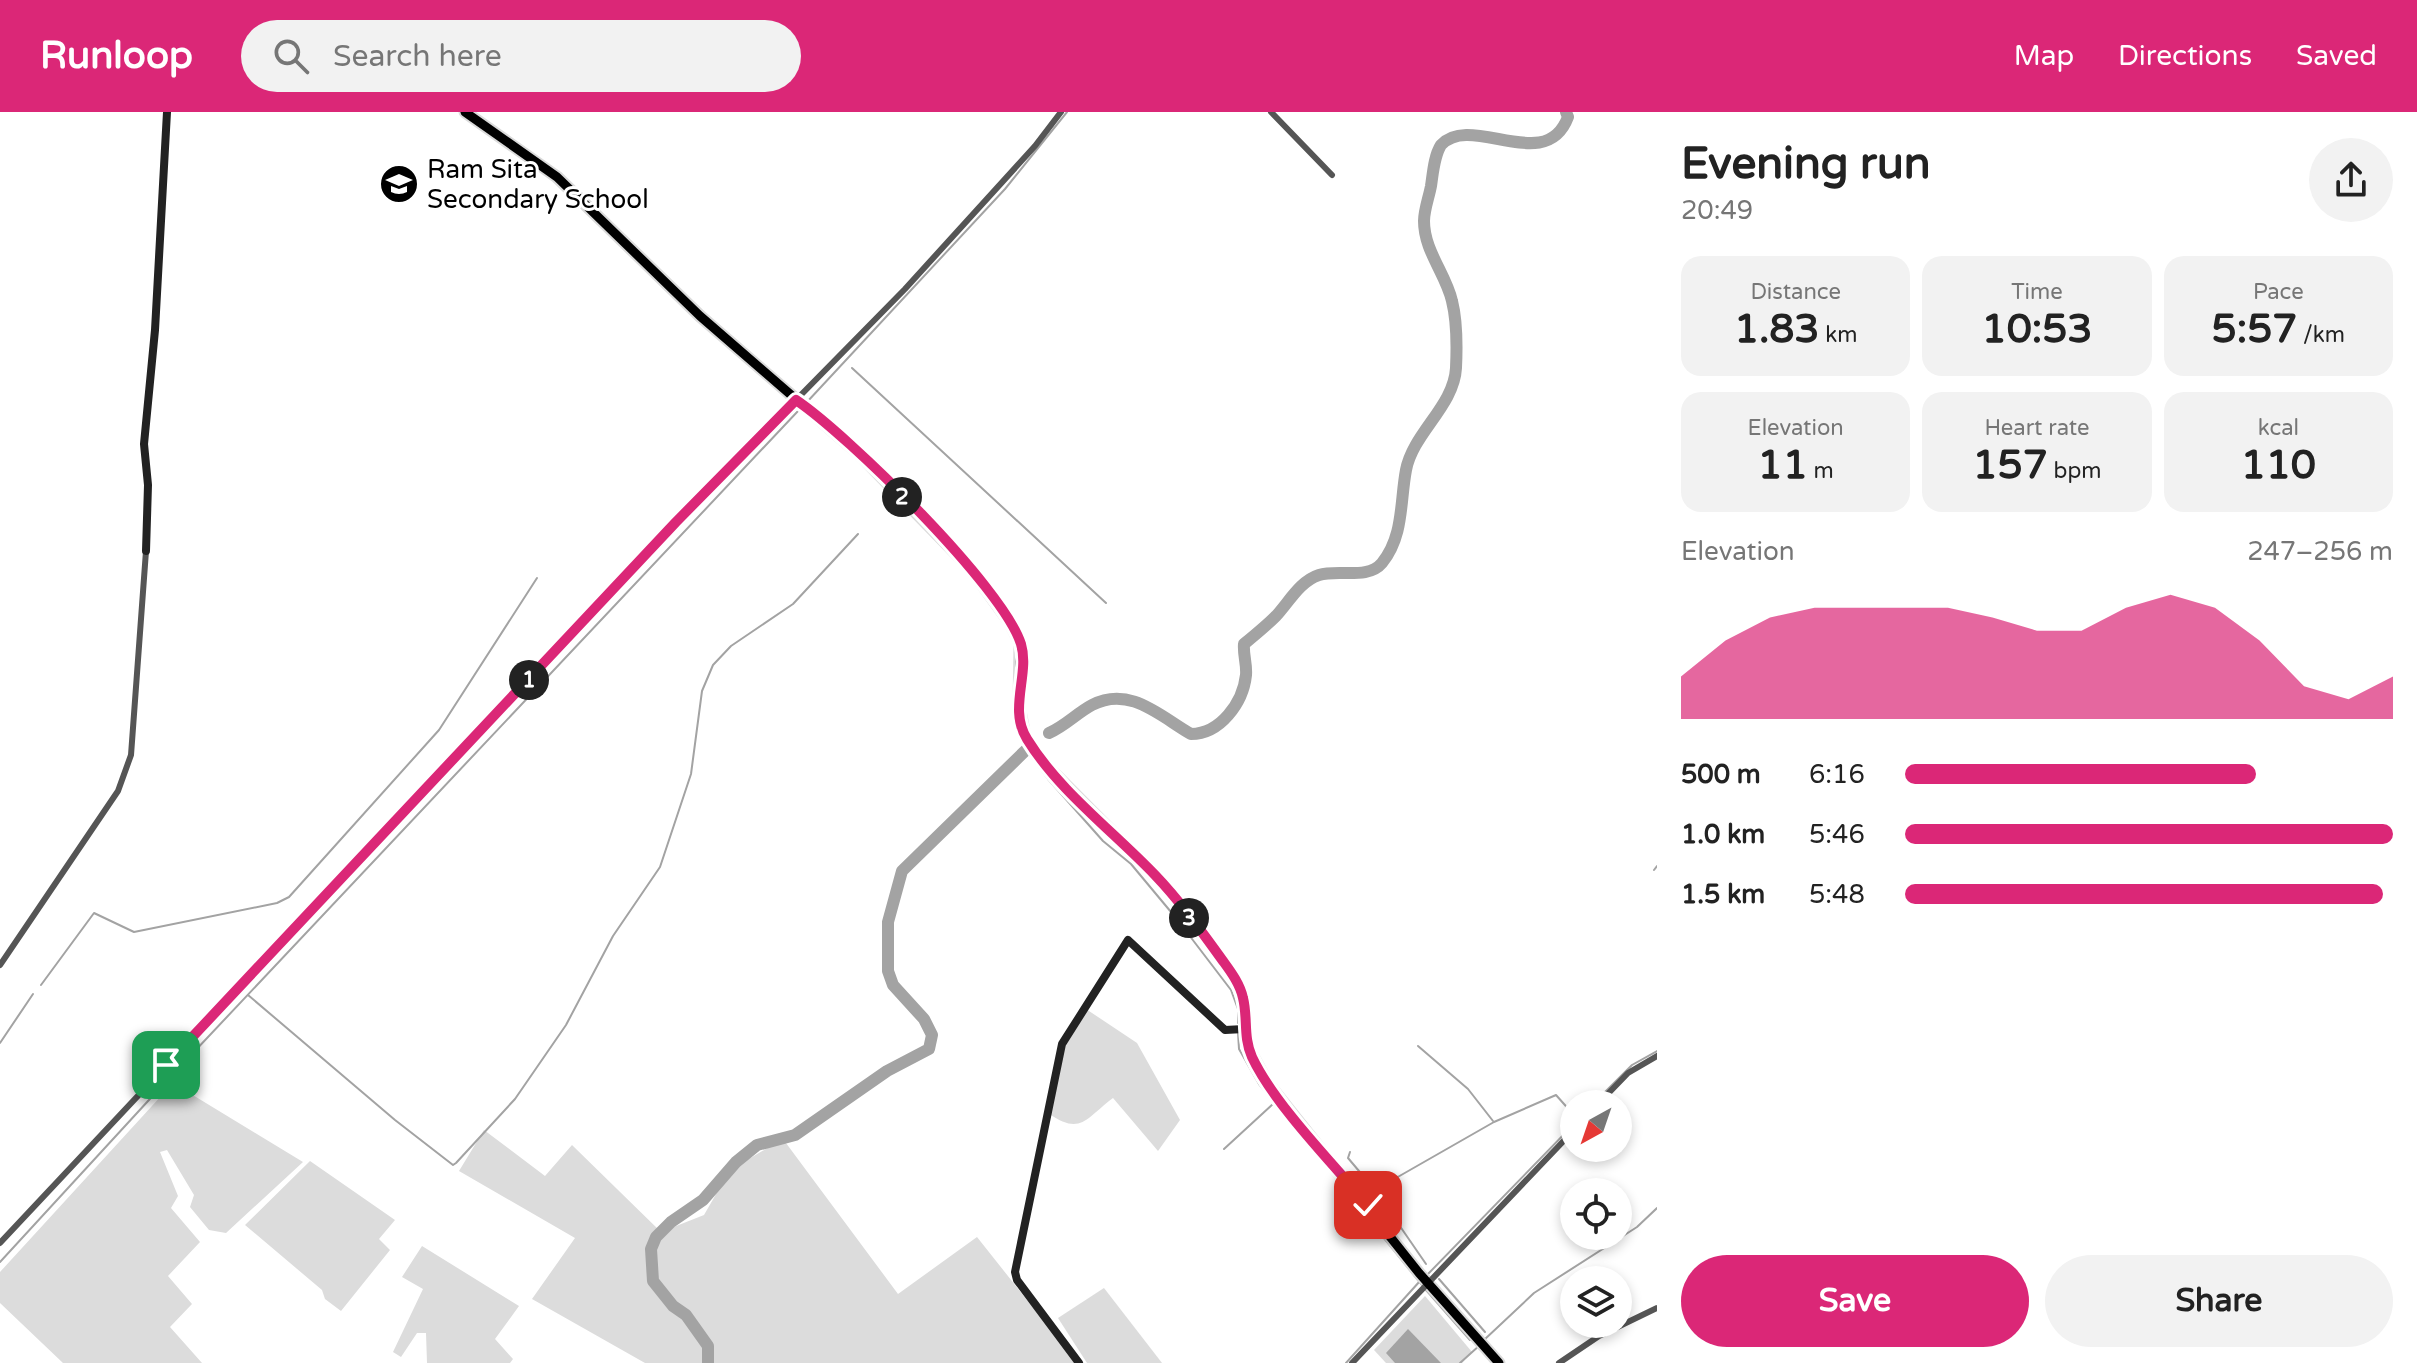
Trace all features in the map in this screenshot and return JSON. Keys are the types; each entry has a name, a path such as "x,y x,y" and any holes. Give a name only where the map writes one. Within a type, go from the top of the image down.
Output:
{"main road":[{"path":"465,112 557,177 700,316 858,453 946,540 1010,623 1022,652 1019,706 1025,736 1042,761 1158,878 1223,961 1243,997 1244,1029 1253,1058 1267,1082 1499,1363"}],"street":[{"path":"0,965 118,791 131,755 146,551 148,485 144,444 155,330 167,112"},
{"path":"1271,112 1332,175"},
{"path":"0,1243 676,522 905,289 1035,146 1059,113"},
{"path":"1079,1363 1017,1280 1015,1272 1062,1044 1128,940 1225,1030 1244,1029"},
{"path":"1612,1090 1628,1073 1657,1056"},
{"path":"1352,1363 1560,1145"},
{"path":"1559,1363 1599,1336 1657,1308"}],"shaded area":[{"path":"1086,1009 1137,1043 1180,1120 1158,1151 1113,1098 1089,1118 1076,1124 1059,1120 1048,1113 1062,1044"},
{"path":"173,1083 303,1162 226,1233 209,1230 190,1207 194,1195 167,1150 160,1152 178,1196 171,1208 200,1242 168,1276 192,1304 170,1327 202,1363 63,1363 0,1303 0,1272"},
{"path":"484,1130 545,1176 572,1145 661,1232 704,1215 730,1170 783,1139 898,1294 977,1237 1077,1363 645,1363 532,1299 575,1238 459,1171"},
{"path":"310,1161 395,1220 379,1239 390,1250 341,1311 325,1299 322,1290 245,1225"},
{"path":"422,1246 519,1306 495,1339 513,1359 510,1363 427,1363 426,1333 417,1333 401,1357 393,1352 423,1289 402,1277"},
{"path":"1104,1288 1162,1363 1087,1363 1058,1318"},
{"path":"1425,1296 1472,1352 1462,1363 1386,1363 1374,1350"},
{"path":"1408,1329 1441,1363 1395,1363 1386,1353"}],"waterway":[{"path":"807,402 1005,189 1067,112"},
{"path":"1049,733 1092,705 1119,699 1157,712 1191,734 1211,729 1235,706 1244,686 1244,644 1276,616 1300,587 1319,575 1361,573 1382,563 1398,530 1410,457 1448,395 1456,368 1452,301 1431,252 1424,221 1439,149 1454,137 1470,135 1526,143 1543,142 1557,134 1568,117 1566,112"},
{"path":"852,368 1106,603"},
{"path":"176,1071 798,411"},
{"path":"248,995 395,1120 453,1165 456,1163 515,1099 566,1025 613,936 660,867 691,774 702,691 713,665 731,646 793,604 858,534"},
{"path":"41,985 94,913 134,932 277,903 289,897 439,730 537,578"},
{"path":"1026,750 1103,841 1131,864 1176,918 1231,990 1238,1009 1238,1023"},
{"path":"708,1363 708,1346 686,1315 673,1306 653,1281 651,1249 656,1237 671,1222 703,1200 736,1162 757,1145 795,1135 887,1071 929,1049 932,1035 924,1019 893,985 888,971 888,922 902,871 1026,750"},
{"path":"1654,870 1657,866"},
{"path":"0,1043 33,994"},
{"path":"1238,1033 1239,1049 1259,1084 1422,1285"},
{"path":"1418,1046 1468,1089 1493,1121"},
{"path":"1607,1090 1632,1065 1657,1051"},
{"path":"0,1262 171,1076"},
{"path":"1375,1190 1494,1122 1556,1095 1560,1100"},
{"path":"1224,1149 1273,1104"},
{"path":"1428,1274 1560,1138"},
{"path":"1350,1152 1348,1158 1375,1190 1426,1264"},
{"path":"1484,1340 1534,1293 1637,1227 1657,1208"},
{"path":"1439,1279 1485,1332"},
{"path":"1346,1363 1420,1281"},
{"path":"1426,1290 1470,1340"},
{"path":"1460,1363 1480,1345"}],"place":[{"name":"Ram Sita Secondary School","path":"399,184"}],"route":[{"path":"166,1065 676,522 796,400 858,453 946,540 1010,623 1022,652 1019,706 1025,736 1042,761 1158,878 1223,961 1236,979 1243,997 1248,1047 1267,1082 1368,1205"}]}
